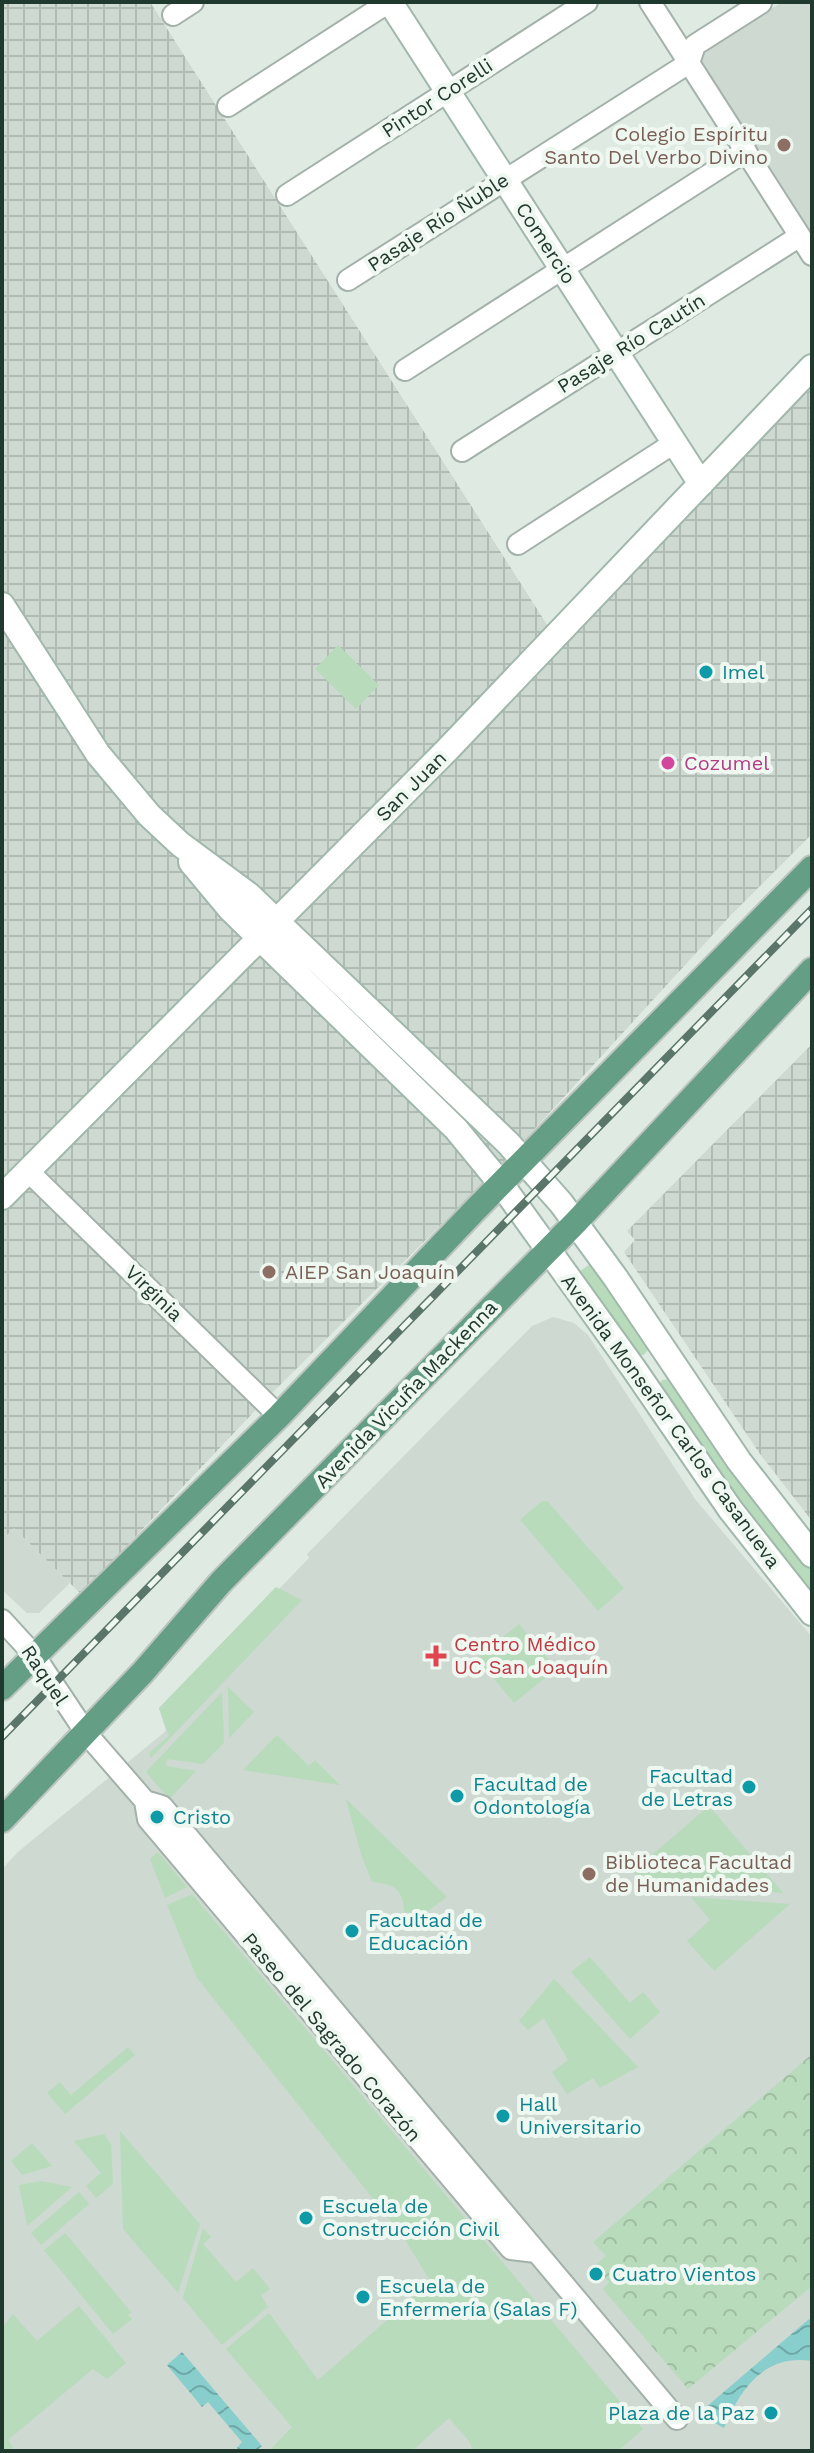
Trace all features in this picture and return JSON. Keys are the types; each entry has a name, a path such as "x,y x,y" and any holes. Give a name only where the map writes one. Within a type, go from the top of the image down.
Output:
{"main road":[{"name":"Comercio","path":"390,2 701,484"},
{"name":"San Juan","path":"2,1197 500,695 812,367"},
{"path":"2,605 113,774 180,844 188,859 231,910 268,930"},
{"path":"2,1688 279,1416 501,1184 812,868"},
{"name":"Avenida Monseñor Carlos Casanueva","path":"268,930 508,1143 568,1213 739,1461 812,1555"},
{"name":"Avenida Monseñor Carlos Casanueva","path":"268,930 456,1129 501,1184 634,1369 716,1490 812,1613"},
{"name":"Avenida Vicuña Mackenna","path":"2,1820 86,1733 221,1582 547,1251 568,1213 812,970"}],"street":[{"path":"173,15 193,2"},
{"path":"228,106 390,2"},
{"name":"Pintor Corelli","path":"287,195 587,2"},
{"path":"650,2 812,255"},
{"name":"Pasaje Río Ñuble","path":"348,280 689,63 695,45 761,3"},
{"path":"405,370 746,151"},
{"name":"Pasaje Río Cautín","path":"462,451 800,236"},
{"path":"518,544 674,443"},
{"name":"Virginia","path":"28,1171 279,1416"},
{"name":"Raquel","path":"2,1620 34,1655 86,1733"},
{"name":"Paseo del Sagrado Corazón","path":"86,1733 145,1801 148,1819 511,2249 536,2252 677,2419"}],"shaded area":[{"path":"2,2 150,2 558,642 812,383 812,834 730,916 508,1158 268,1397 81,1594 14,1528 2,1540"},
{"name":"Colegio Espíritu Santo Del Verbo Divino","path":"782,2 812,2 812,234 698,56"},
{"path":"812,1044 812,1521 760,1454 624,1252 635,1240 627,1231"},
{"path":"553,1317 574,1323 588,1335 695,1499 812,1637 812,2451 2,2451 2,1869 19,1851 166,1731 159,1708 276,1587 279,1589 309,1558 307,1554 532,1326"},
{"path":"14,1528 70,1583 39,1613 27,1613 2,1590 2,1540"}],"green space":[{"path":"338,645 379,685 356,709 315,669"},
{"path":"594,1261 650,1346 645,1354 639,1356 575,1275"},
{"path":"670,1379 812,1569 812,1599 745,1513 658,1386 662,1380"},
{"path":"542,1501 547,1501 624,1588 598,1611 520,1520"},
{"path":"276,1587 302,1600 151,1758 149,1753 169,1736 159,1708"},
{"path":"519,1624 556,1669 514,1703 477,1658"},
{"path":"228,1687 254,1712 229,1738"},
{"path":"222,1692 224,1743 203,1764 167,1759 166,1766 196,1771 169,1799 146,1772"},
{"path":"277,1735 309,1766 315,1760 340,1785 243,1770"},
{"path":"346,1799 447,1897 414,1921 404,1911 402,1898 396,1889 372,1882"},
{"path":"709,1806 783,1893 652,1881 646,1885 633,1871"},
{"path":"158,1852 187,1887 165,1898 150,1859"},
{"path":"192,1894 643,2429 618,2451 473,2451 469,2441 449,2418 412,2451 269,2451 292,2427 226,2349 269,2313 318,2380 431,2282 402,2235 197,1978 167,1905"},
{"path":"691,1897 790,1904 714,1971 687,1941 710,1920"},
{"path":"590,1957 630,2003 643,1992 660,2012 630,2039 571,1972"},
{"path":"554,1979 638,2067 600,2088 593,2078 567,2094 552,2072 568,2060 544,2018 528,2030 519,2021"},
{"path":"128,2047 135,2055 65,2114 47,2093 60,2082 71,2095"},
{"path":"812,2054 812,2286 688,2389 603,2289 609,2282 595,2265 606,2256 593,2242"},
{"path":"120,2131 200,2224 178,2293 123,2229"},
{"path":"104,2134 111,2144 113,2184 96,2198 86,2186 101,2173 74,2141"},
{"path":"32,2143 52,2166 22,2175 11,2161"},
{"path":"41,2181 72,2187 27,2226 19,2185"},
{"path":"79,2192 89,2204 41,2245 31,2233"},
{"path":"203,2228 211,2237 203,2244 236,2282 253,2268 270,2289 261,2295 268,2307 222,2345 183,2298"},
{"path":"65,2233 131,2312 128,2315 132,2319 113,2334 44,2250"},
{"path":"79,2306 126,2363 107,2379 93,2369 8,2440 13,2447 2,2451 2,2328 13,2314 37,2341"}],"water":[{"path":"809,2319 812,2323 812,2361 780,2363 756,2377 738,2400 724,2428 698,2414"},
{"path":"182,2352 262,2446 256,2451 240,2451 237,2448 242,2442 208,2402 202,2407 167,2365"}],"railway":[{"path":"2,1737 812,909"}],"place":[{"name":"Colegio Espíritu Santo Del Verbo Divino","path":"784,145"},
{"name":"Imel","path":"706,672"},
{"name":"Cozumel","path":"668,763"},
{"name":"AIEP San Joaquín","path":"269,1272"},
{"name":"Centro Médico UC San Joaquín","path":"436,1656"},
{"name":"Facultad de Letras","path":"749,1787"},
{"name":"Facultad de Odontología","path":"457,1796"},
{"name":"Cristo","path":"157,1817"},
{"name":"Biblioteca Facultad de Humanidades","path":"589,1874"},
{"name":"Facultad de Educación","path":"352,1931"},
{"name":"Hall Universitario","path":"503,2116"},
{"name":"Escuela de Construcción Civil","path":"306,2218"},
{"name":"Cuatro Vientos","path":"596,2274"},
{"name":"Escuela de Enfermería (Salas F)","path":"363,2297"},
{"name":"Plaza de la Paz","path":"771,2413"}]}
